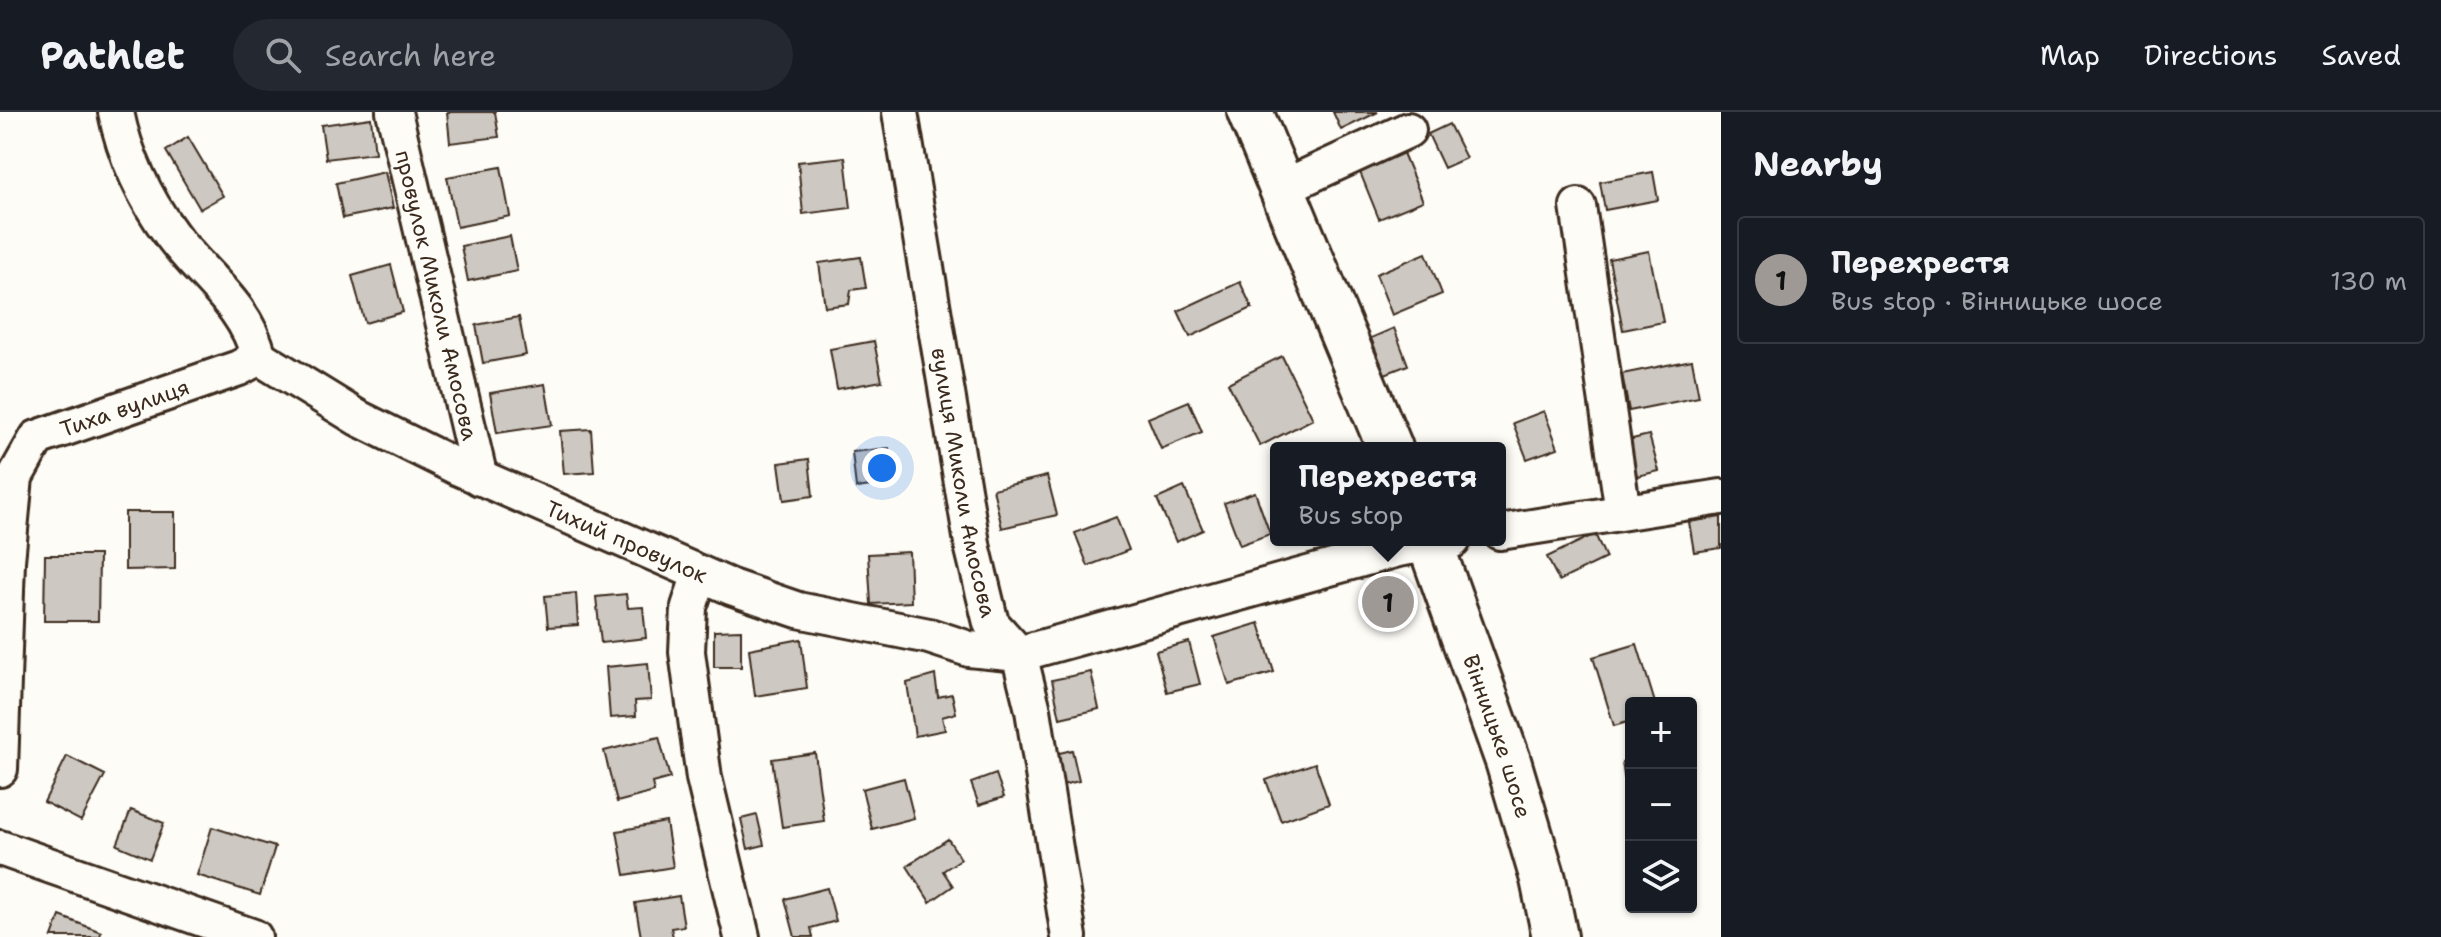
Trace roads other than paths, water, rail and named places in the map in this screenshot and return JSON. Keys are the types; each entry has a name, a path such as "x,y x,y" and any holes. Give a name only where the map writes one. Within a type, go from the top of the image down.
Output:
{"main road":[{"path":"1250,112 1388,442"},
{"name":"Вінницьке шосе","path":"1440,546 1543,879 1555,937"}],"street":[{"path":"116,112 121,140 171,235 222,289 252,331 259,357"},
{"name":"провулок Миколи Амосова","path":"394,112 455,383 480,478"},
{"name":"вулиця Миколи Амосова","path":"900,112 973,549 991,623 1019,654 1033,710 1069,937"},
{"path":"1282,188 1408,130"},
{"path":"1578,206 1623,512"},
{"name":"Тихий провулок","path":"259,357 358,418 480,478 700,574 798,610 929,636 969,649 1019,654"},
{"name":"Тиха вулиця","path":"0,769 7,561 15,477 37,438 239,368 259,357"},
{"path":"1506,531 1721,497"},
{"path":"1019,654 1413,546"},
{"path":"700,574 689,607 687,652 704,778 742,937"},
{"path":"0,848 254,937"}],"place":[{"name":"Перехрестя","path":"1388,602"}]}
